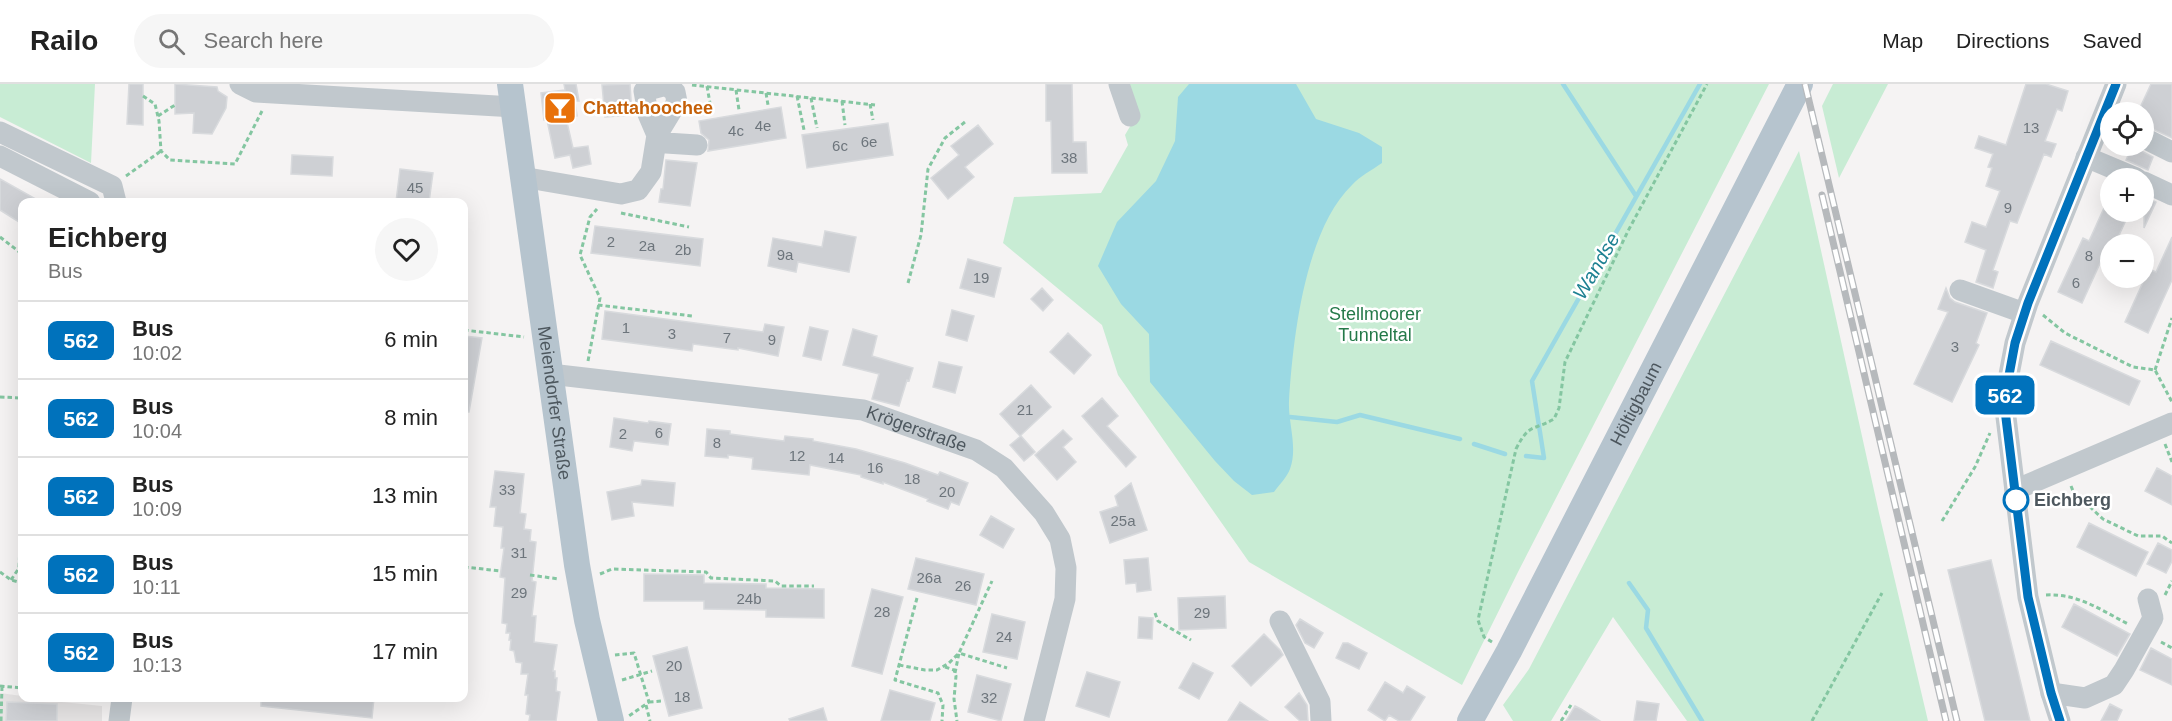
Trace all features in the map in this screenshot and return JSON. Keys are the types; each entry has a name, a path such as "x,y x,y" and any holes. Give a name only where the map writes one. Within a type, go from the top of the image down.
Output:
{"main road":[{"name":"Höltigbaum","path":"1470,721 1509,651 1800,84"},
{"name":"Meiendorfer Straße","path":"511,95 580,581 602,685 617,721"}],"street":[{"path":"240,84 256,92 511,95"},
{"path":"1119,84 1130,116"},
{"path":"2111,102 2116,84"},
{"path":"522,177 621,194 638,190 651,172 657,135 676,102 675,92 666,85 644,87 648,114 657,135 666,143 697,145"},
{"path":"0,132 114,194"},
{"path":"2060,721 2028,597 2004,402 2015,343 2032,313 2086,157 2100,132"},
{"path":"2154,143 2172,152"},
{"path":"0,156 82,198"},
{"path":"2086,157 2112,168"},
{"path":"2154,187 2172,195"},
{"path":"1960,290 2032,313"},
{"name":"Krögerstraße","path":"550,374 863,410 976,450 1004,468 1044,513 1060,539 1066,568 1065,599 1034,721"},
{"path":"2015,490 2172,423"},
{"path":"2051,693 2085,698 2114,685 2153,618 2148,599"},
{"path":"1280,621 1320,702 1321,721"},
{"path":"119,721 121,702"}],"path":[{"path":"685,84 872,105 873,120"},
{"path":"1509,651 1484,637 1478,620 1516,448 1524,434 1532,427 1554,419 1559,408 1565,362 1628,231 1707,84"},
{"path":"707,86 712,115"},
{"path":"736,90 739,110"},
{"path":"766,93 768,105"},
{"path":"143,96 155,104 160,151 170,160 235,164 261,114"},
{"path":"797,96 804,130"},
{"path":"811,98 817,128"},
{"path":"842,101 845,125"},
{"path":"158,116 175,105"},
{"path":"908,283 921,235 927,169 945,138 965,122"},
{"path":"114,194 160,151"},
{"path":"585,378 600,298 580,255 590,218 595,210 600,208"},
{"path":"610,210 689,227"},
{"path":"0,237 18,251"},
{"path":"598,305 692,316"},
{"path":"2032,313 2133,368 2155,370"},
{"path":"2172,318 2155,370 2172,402"},
{"path":"468,330 545,340"},
{"path":"0,396 18,398"},
{"path":"1942,521 1975,467 2004,402"},
{"path":"2063,489 2072,485 2077,501 2090,507 2103,519 2138,536 2162,536 2172,543"},
{"path":"468,567 501,571"},
{"path":"530,575 580,581 612,569 706,572 711,578 775,581 781,586 814,586"},
{"path":"11,580 18,570"},
{"path":"0,572 18,582"},
{"path":"957,721 954,699 955,673 959,653 992,581"},
{"path":"1812,721 1882,593"},
{"path":"2028,597 2063,594 2085,602 2172,648"},
{"path":"917,598 895,680 938,693 943,705 942,721"},
{"path":"1155,613 1158,621 1191,640"},
{"path":"596,659 634,652 641,674 650,721"},
{"path":"899,664 925,670 937,670 959,653"},
{"path":"959,653 1007,668"},
{"path":"943,666 954,670 955,673"},
{"path":"602,685 652,671"},
{"path":"1,721 1,686 18,688"},
{"path":"617,721 647,704 662,701"},
{"path":"1561,721 1571,705"}],"shaded area":[{"path":"0,693 18,695 18,702 62,702 102,706 102,721 0,721"}],"green space":[{"path":"0,84 95,84 91,163 0,117"},
{"name":"Stellmoorer Tunneltal","path":"1125,84 1769,84 1462,685 1249,562 1118,375 1102,325 1003,243 1014,197 1101,193 1128,145 1125,135 1135,118"},
{"path":"1833,84 1888,84 1839,178 1822,106"},
{"path":"1799,151 1879,513 1928,721 1687,721 1613,617 1551,721 1513,721 1503,705 1529,669"}],"water":[{"path":"1189,84 1296,84 1316,119 1359,133 1382,147 1382,163 1355,182 1336,205 1312,257 1298,317 1291,375 1289,410 1293,444 1292,461 1287,475 1274,492 1252,495 1234,481 1150,382 1149,334 1121,304 1098,266 1117,222 1156,181 1175,141 1178,97"}],"building":[{"path":"129,84 143,84 143,125 127,124"},
{"path":"175,84 217,87 218,91 227,97 226,108 212,134 193,133 194,113 175,114"},
{"path":"564,84 576,84 579,101 575,101 577,116 566,118 573,148 588,146 591,164 573,168 570,155 555,158 547,120 544,120 541,93 565,90"},
{"path":"630,84 632,115 605,117 602,85"},
{"path":"1046,84 1072,84 1073,142 1086,142 1087,173 1052,173 1051,121 1046,121"},
{"path":"2026,84 2046,84 2068,91 2062,111 2057,109 2045,141 2056,144 2051,157 2044,154 2017,223 2010,221 1993,270 1998,272 1993,288 1976,282 1986,250 1965,242 1972,222 1986,227 2000,191 1986,186 1992,168 1988,167 1993,154 1975,148 1979,136 2006,145"},
{"path":"2151,84 2172,84 2172,138 2154,130 2154,102 2143,102"},
{"path":"781,107 786,138 708,151 709,140 701,133 699,121"},
{"path":"888,123 893,155 807,168 802,135"},
{"path":"978,125 993,144 965,167 974,177 948,199 931,178 959,155 951,146"},
{"path":"292,155 333,157 332,176 291,174"},
{"path":"2128,156 2153,157 2149,168 2126,160"},
{"path":"666,160 697,163 690,206 659,202 661,189 663,189"},
{"path":"400,169 433,173 430,198 396,198"},
{"path":"0,179 34,198 18,198 18,221 0,210"},
{"path":"2100,217 2100,222 2125,222 2120,234 2100,234 2100,263 2082,303 2058,292 2083,238 2089,241"},
{"path":"595,226 703,239 700,266 591,253"},
{"path":"825,231 856,237 849,272 798,262 796,272 768,266 773,238 822,247"},
{"path":"2172,237 2172,280 2148,333 2125,322 2140,288 2154,288 2154,271 2156,272"},
{"path":"968,259 1001,268 994,297 960,288"},
{"path":"1042,288 1053,300 1043,311 1031,299"},
{"path":"1946,288 1950,298 1955,302 1987,313 1976,343 1979,345 1952,402 1914,384 1948,312 1938,309"},
{"path":"952,310 974,316 967,341 946,335"},
{"path":"605,311 763,332 765,324 784,327 778,356 738,348 738,350 693,344 692,351 602,339"},
{"path":"810,327 828,331 821,360 803,356"},
{"path":"853,329 877,336 872,356 913,368 899,406 872,399 879,374 843,365"},
{"path":"1068,333 1091,355 1074,374 1050,352"},
{"path":"468,336 482,338 468,412"},
{"path":"2051,341 2140,381 2129,405 2040,365"},
{"path":"939,362 962,367 955,393 933,387"},
{"path":"1031,385 1051,407 1020,436 1000,414"},
{"path":"1102,398 1118,416 1107,426 1136,457 1126,467 1082,416"},
{"path":"614,418 671,424 668,445 634,441 632,451 610,447"},
{"path":"707,429 784,441 785,436 813,439 813,441 856,449 905,463 938,475 940,472 968,483 959,505 951,502 948,509 927,501 928,499 883,482 883,484 861,477 861,475 810,465 809,475 752,469 753,458 728,455 728,458 705,456"},
{"path":"1063,430 1072,439 1063,447 1076,462 1057,480 1035,455"},
{"path":"1021,436 1035,452 1024,461 1010,445"},
{"path":"2157,468 2172,476 2172,505 2145,491"},
{"path":"495,471 524,474 520,513 526,514 524,529 531,530 530,541 536,542 532,581 536,582 532,616 536,616 534,642 557,645 553,671 557,678 556,691 560,692 556,721 529,721 530,715 526,714 528,695 525,695 528,674 521,674 522,663 516,662 514,651 510,650 510,633 506,633 507,624 502,623 505,578 500,577 504,548 501,548 503,527 494,526 496,507 490,507"},
{"path":"642,480 675,483 673,506 632,502 634,516 612,520 607,492 641,485"},
{"path":"1131,483 1147,530 1110,543 1100,512 1118,506 1115,496"},
{"path":"991,516 1014,529 1003,548 980,535"},
{"path":"2089,523 2148,552 2136,576 2077,547"},
{"path":"2158,543 2172,550 2172,561 2166,573 2147,564"},
{"path":"916,558 984,574 976,605 908,589"},
{"path":"1148,558 1151,590 1137,592 1136,583 1126,584 1124,560"},
{"path":"1991,560 2030,721 1985,721 1948,570"},
{"path":"644,574 704,575 704,583 766,584 766,588 824,589 824,618 766,617 766,610 704,609 704,601 644,601"},
{"path":"872,589 903,597 882,674 852,666"},
{"path":"1225,596 1226,628 1179,630 1178,598"},
{"path":"2074,604 2130,634 2117,656 2062,627"},
{"path":"992,614 1025,622 1017,659 983,652"},
{"path":"1139,617 1153,618 1152,639 1138,638"},
{"path":"1300,619 1323,633 1314,648 1305,643 1296,625"},
{"path":"1264,634 1283,655 1251,686 1232,666"},
{"path":"1343,643 1348,643 1367,653 1359,669 1336,658"},
{"path":"687,647 702,708 669,716 653,656"},
{"path":"2151,648 2172,659 2172,685 2140,670"},
{"path":"1193,663 1213,673 1199,699 1179,688"},
{"path":"1087,672 1120,682 1109,717 1076,706"},
{"path":"977,675 1011,684 1001,721 968,712"},
{"path":"1385,682 1403,693 1407,686 1425,697 1410,721 1399,721 1389,715 1385,721 1368,710"},
{"path":"890,690 935,703 930,721 881,721"},
{"path":"1299,693 1307,705 1308,721 1300,721 1285,707"},
{"path":"1637,701 1659,704 1656,721 1634,721"},
{"path":"7,702 57,704 57,721 6,721"},
{"path":"261,702 374,702 372,718 261,706"},
{"path":"1240,702 1268,721 1228,721"},
{"path":"2110,704 2122,710 2117,721 2101,721"},
{"path":"1575,706 1581,709 1600,721 1566,721"},
{"path":"823,708 827,721 790,721 789,719"}],"waterway":[{"path":"1563,84 1636,196"},
{"name":"Wandse","path":"1526,456 1544,458 1532,381 1700,84"},
{"path":"1290,417 1337,422 1360,415 1460,439"},
{"path":"1474,444 1505,454"},
{"name":"Wandse","path":"1629,583 1648,610 1646,628 1702,721"}],"railway":[{"path":"1805,84 1957,721"},
{"path":"1822,195 1946,721"}],"bus line":[{"name":"562","path":"2060,721 2028,597 2004,402 2015,343 2028,303 2116,84"}],"place":[{"name":"Chattahoochee","path":"560,108"},
{"name":"Eichberg","path":"2016,500"}]}
